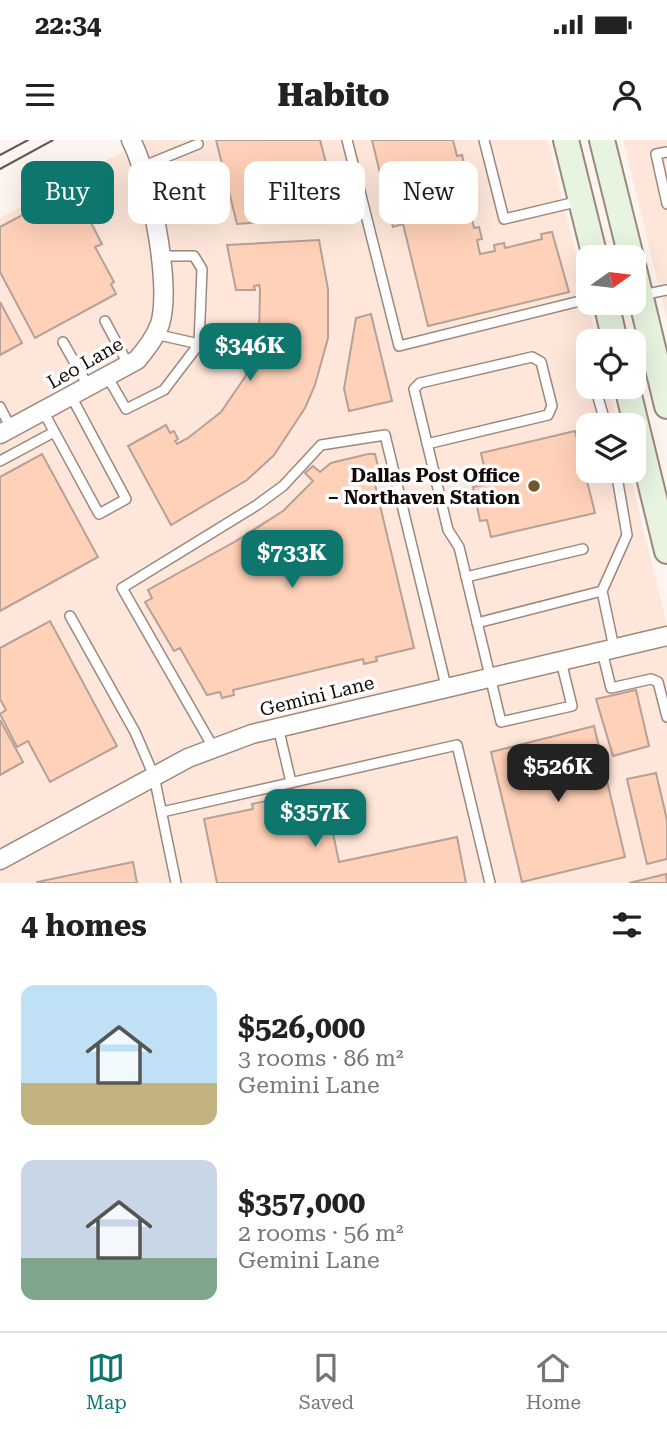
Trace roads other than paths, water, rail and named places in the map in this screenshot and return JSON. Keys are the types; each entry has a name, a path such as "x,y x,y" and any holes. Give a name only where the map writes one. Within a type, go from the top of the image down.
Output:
{"main road":[{"path":"566,140 592,245"},
{"path":"602,140 628,245"},
{"path":"645,315 667,407"},
{"path":"630,399 667,551"}],"street":[{"path":"131,140 142,161"},
{"path":"155,334 160,323 156,224"},
{"name":"Leo Lane","path":"5,431 136,360 155,334"},
{"name":"Gemini Lane","path":"0,860 213,747 278,727 667,636"}],"lane":[{"path":"347,140 399,346 576,302"},
{"path":"484,140 503,219 581,201"},
{"path":"156,161 198,144"},
{"path":"667,152 656,154 667,204"},
{"path":"107,376 126,409 133,408 164,390 199,344 202,269 194,256 159,256"},
{"path":"646,294 667,290"},
{"path":"105,321 128,365"},
{"path":"155,334 199,344"},
{"path":"63,342 88,386"},
{"path":"427,444 548,415 552,406 541,362 532,357 421,383 414,389 427,444 448,530 459,547 501,723 572,706 561,661"},
{"path":"43,411 99,513 126,499 71,396"},
{"path":"0,407 5,431"},
{"path":"0,461 54,432"},
{"path":"213,747 122,588 257,505 283,486 321,445 385,435 446,686"},
{"path":"618,483 627,535 601,591 611,688 651,679 658,682 664,696 667,717"},
{"path":"466,577 583,549"},
{"path":"477,622 601,591"},
{"path":"70,616 135,732 154,776 176,883"},
{"path":"278,727 291,782"},
{"path":"162,812 457,745 490,883"}],"tram line":[{"path":"0,155 28,140"},
{"path":"0,169 53,140"}],"place":[{"name":"Dallas Post Office – Northaven Station","path":"534,486"}]}
